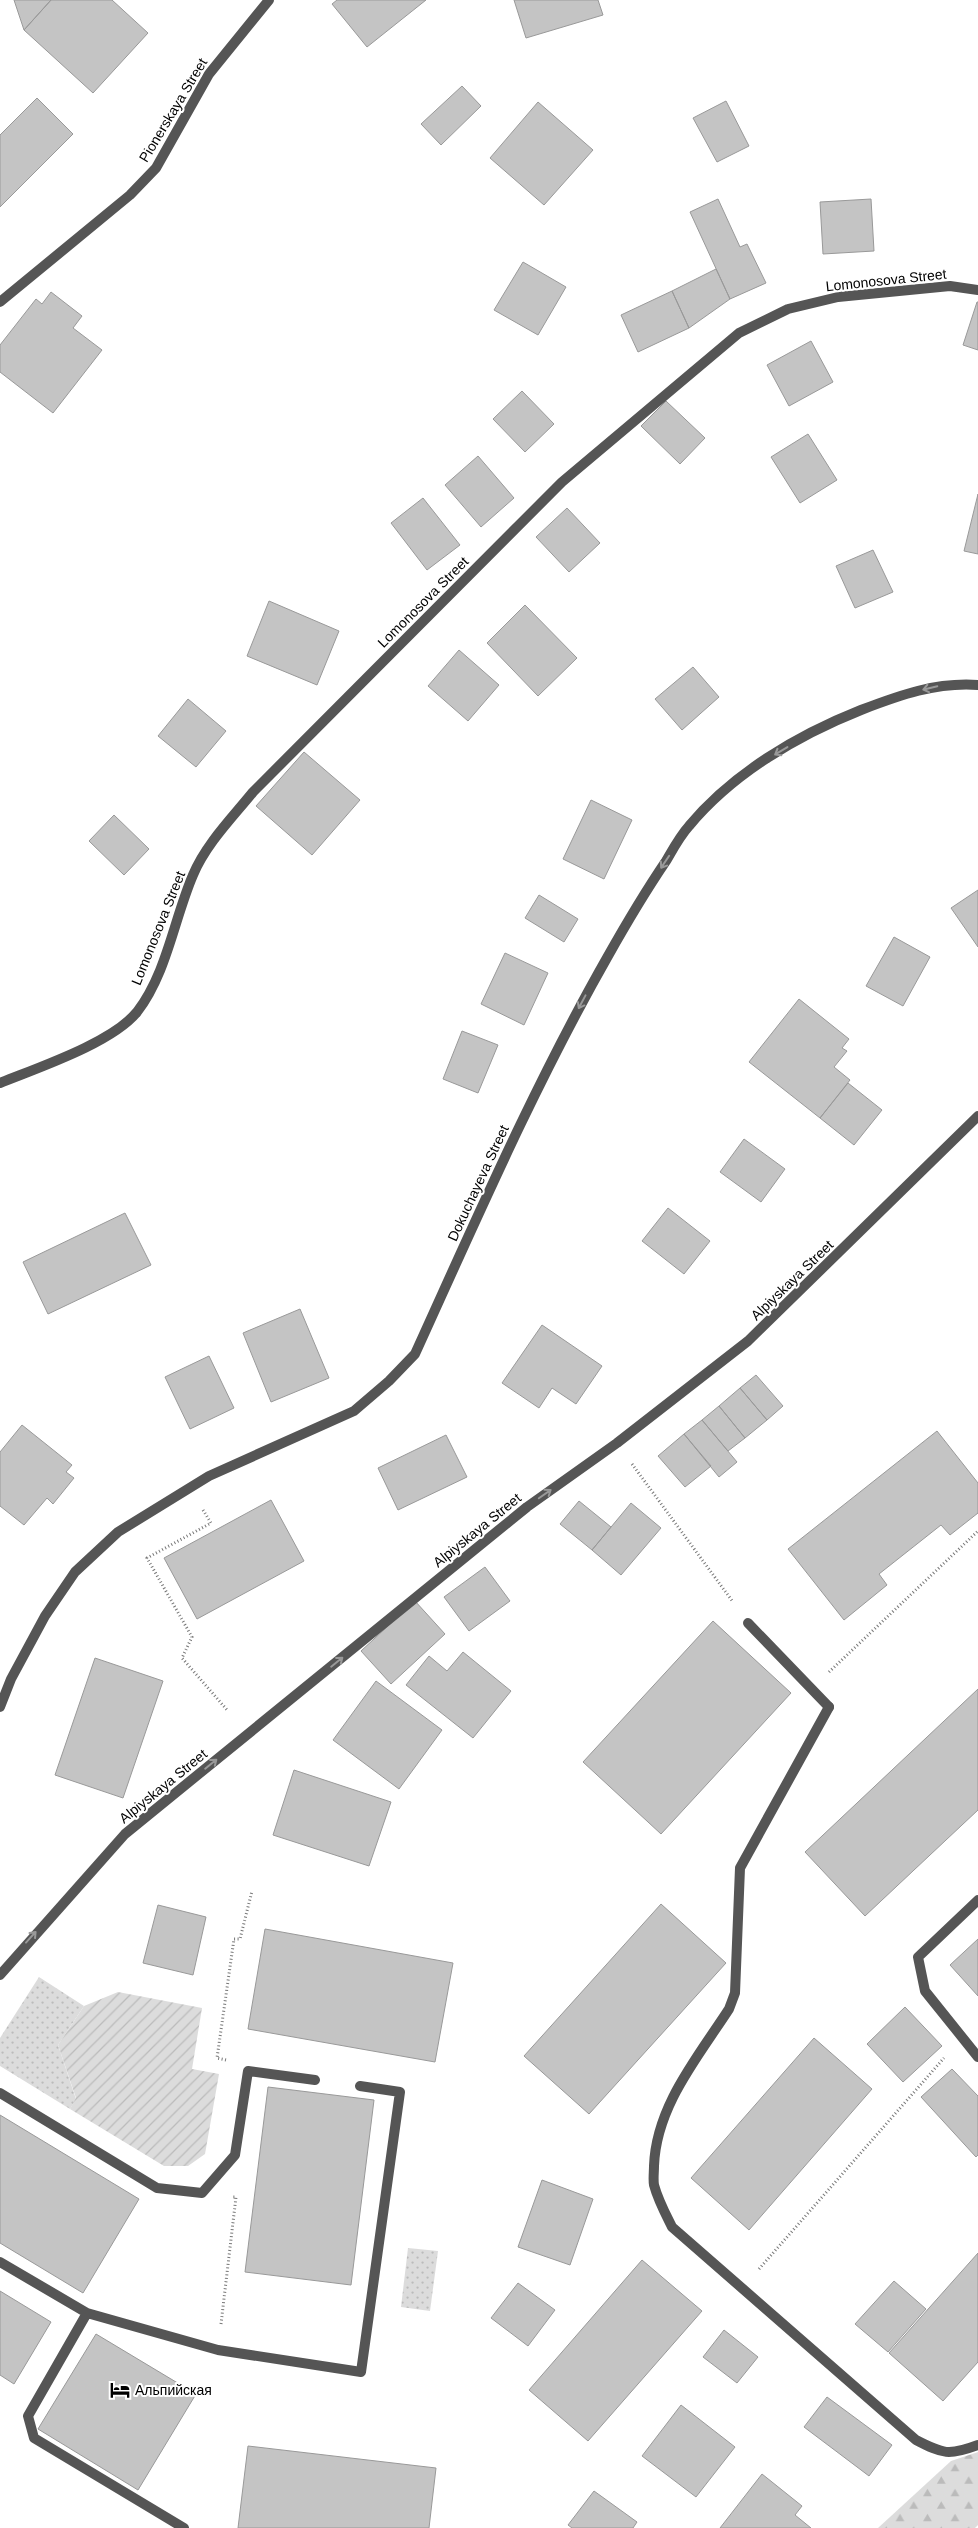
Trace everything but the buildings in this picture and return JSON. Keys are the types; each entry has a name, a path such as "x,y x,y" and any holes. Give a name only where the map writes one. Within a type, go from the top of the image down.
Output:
{"street":[{"name":"Pionerskaya Street","path":"0,302 130,195 156,168 209,74 269,0"},
{"name":"Lomonosova Street","path":"0,1083 79,1051 108,1035 136,1012 155,979 194,874 219,833 253,792 562,482 739,332 788,309 838,297 950,286 978,290"},
{"name":"Dokuchayeva Street","path":"0,1707 11,1679 45,1616 75,1572 118,1532 209,1476 354,1411 389,1381 415,1354 531,1102 578,1009 639,901 689,826 728,786 771,757 825,725 928,688 954,683 978,686"},
{"name":"Alpiyskaya Street","path":"0,1975 125,1834 527,1507 617,1443 748,1341 978,1116"},
{"path":"748,1623 829,1707 740,1868 734,1994 729,2009 671,2098 660,2126 654,2154 653,2183 660,2204 672,2227 916,2440 938,2452 959,2452 978,2445"},
{"path":"978,1900 918,1957 926,1991 978,2057"},
{"path":"0,2093 157,2188 202,2193 235,2155 248,2071 315,2080"},
{"path":"0,2262 87,2313 218,2350 360,2372 400,2092 360,2086"},
{"path":"87,2313 28,2416 34,2438 184,2528"}],"path":[{"path":"617,1443 748,1623"},
{"path":"211,1523 147,1558 192,1637 182,1658 228,1711"},
{"path":"811,1689 978,1531"},
{"path":"217,2058 234,1939 240,1939 252,1891"},
{"path":"742,2289 962,2037"},
{"path":"218,2350 236,2197"}],"green space":[{"path":"39,1977 84,2006 58,2045 76,2099 70,2109 0,2066 0,2038"},
{"path":"118,1992 202,2008 192,2069 219,2074 205,2154 188,2166 164,2166 70,2109 76,2098 58,2045 84,2006"},
{"path":"408,2248 438,2251 430,2311 401,2307"},
{"path":"978,2452 978,2525 975,2528 878,2528 951,2461"}],"place":[{"name":"Альпийская","path":"120,2390"}]}
